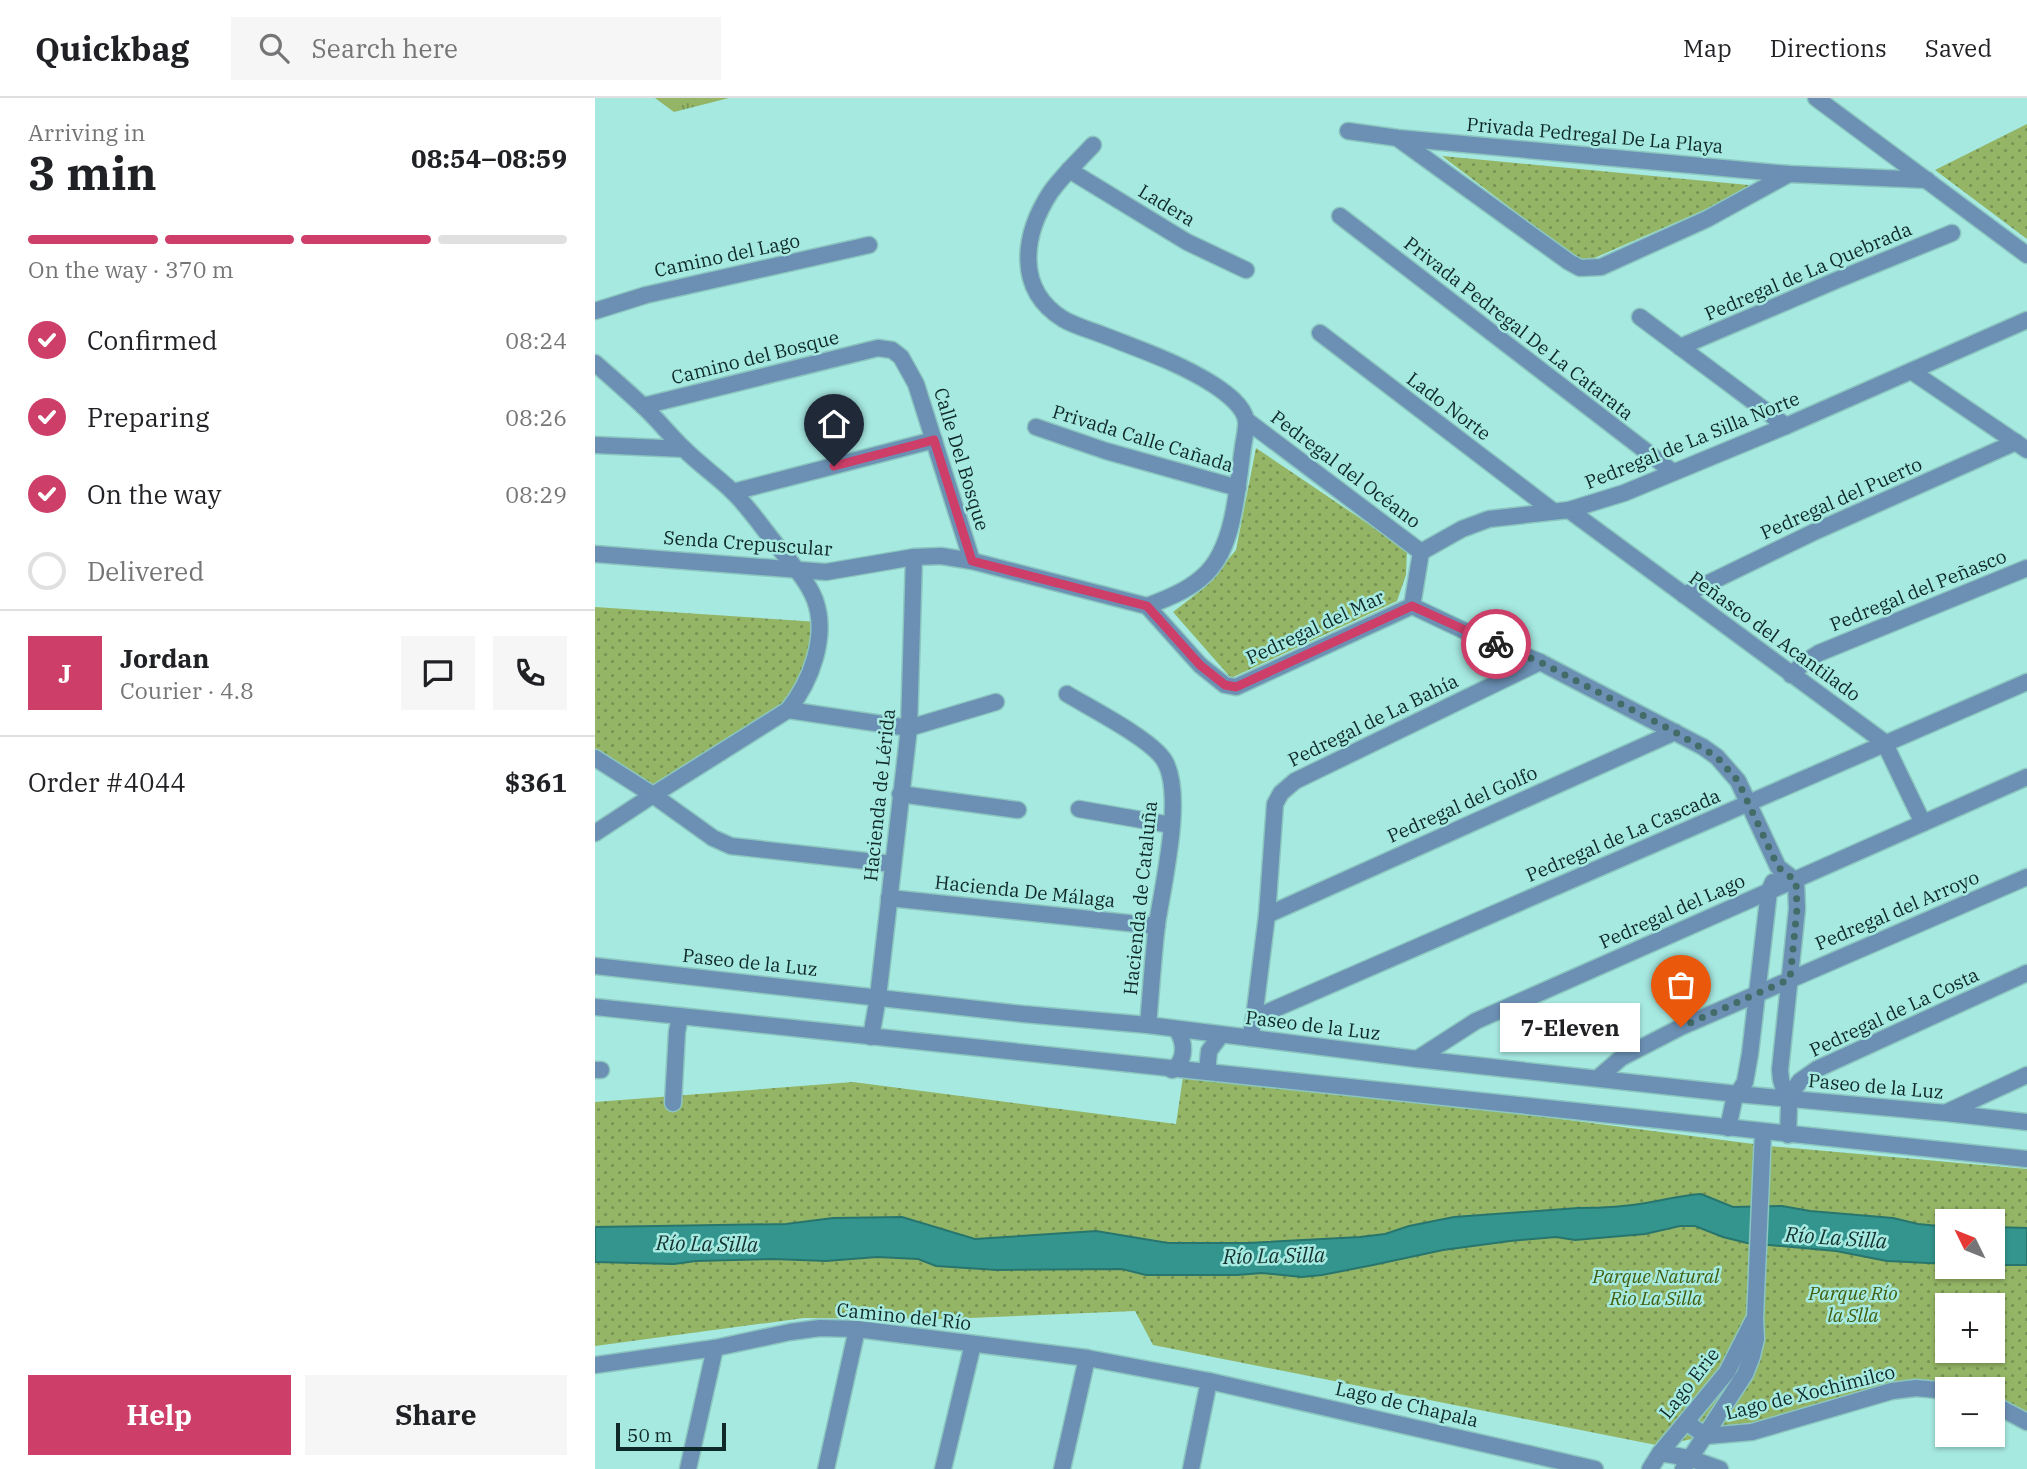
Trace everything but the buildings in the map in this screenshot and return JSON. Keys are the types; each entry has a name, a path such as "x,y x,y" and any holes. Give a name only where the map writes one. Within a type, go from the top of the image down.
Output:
{"street":[{"path":"1816,98 2027,255"},
{"name":"Privada Pedregal De La Playa","path":"1348,131 1398,138 1789,174 1927,180"},
{"name":"Privada Pedregal De La Playa","path":"1398,138 1569,262 1580,268 1590,269 1613,262 1707,219 1789,174"},
{"name":"Pedregal del Océano","path":"1093,145 1069,170 1046,200 1037,217 1029,244 1028,267 1034,291 1049,309 1066,321 1166,359 1227,394 1240,408 1246,420 1421,552"},
{"name":"Ladera","path":"1069,170 1187,242 1246,270"},
{"name":"Privada Pedregal De La Catarata","path":"1340,216 1673,472"},
{"name":"Pedregal de La Quebrada","path":"1681,347 1952,233"},
{"name":"Camino del Lago","path":"595,311 646,295 869,245"},
{"path":"1640,317 1786,426"},
{"name":"Pedregal de La Silla Norte","path":"1421,552 1462,529 1489,519 1561,511 1624,492 1786,426 2027,320"},
{"name":"Lado Norte","path":"1320,333 1561,511"},
{"name":"Camino del Bosque","path":"643,406 878,348"},
{"name":"Calle Del Bosque","path":"878,348 892,350 901,357 910,371 972,561"},
{"path":"595,363 733,492 809,587 818,620 817,644 807,681 788,710 653,794 595,834"},
{"path":"1911,371 2022,446"},
{"name":"Pedregal del Océano","path":"1147,606 1170,598 1193,585 1212,568 1224,548 1238,488 1246,420"},
{"name":"Privada Calle Cañada","path":"1036,427 1106,452 1238,488"},
{"path":"733,492 934,440"},
{"path":"595,445 684,449"},
{"name":"Pedregal del Puerto","path":"1683,595 1827,527 2022,446"},
{"name":"Peñasco del Acantilado","path":"1561,511 1683,595 1884,742 1923,823"},
{"path":"1421,552 1412,606 1540,662 1675,732 1717,757 1738,781 1778,867 1796,881 1797,909 1780,1069 1789,1113 1788,1135"},
{"name":"Senda Crepuscular","path":"595,554 826,572 914,557 941,556 972,561 1147,606"},
{"name":"Hacienda de Lérida","path":"871,1037 909,728 914,557"},
{"name":"Pedregal del Peñasco","path":"1791,675 1819,653 2027,568"},
{"name":"Pedregal del Mar","path":"1147,606 1200,665 1225,685 1236,687 1412,606"},
{"name":"Pedregal de La Bahía","path":"1254,1018 1267,915 1275,804 1285,788 1540,662"},
{"name":"Pedregal de La Cascada","path":"1254,1018 2027,682"},
{"name":"Hacienda de Cataluña","path":"1067,694 1147,743 1164,760 1171,778 1171,825 1157,926 1148,1025"},
{"path":"788,710 909,728 996,702"},
{"name":"Pedregal del Golfo","path":"1267,915 1675,732"},
{"path":"595,758 653,794 713,838 731,846 893,864"},
{"name":"Pedregal del Lago","path":"1417,1059 1476,1021 2027,778"},
{"path":"900,794 1018,810"},
{"path":"1079,809 1171,825"},
{"path":"1728,1128 1731,1109 1745,1082 1769,891 1778,867"},
{"name":"Pedregal del Arroyo","path":"1598,1079 1621,1058 1681,1027 2027,877"},
{"name":"Hacienda De Málaga","path":"889,898 1157,926"},
{"name":"Paseo de la Luz","path":"595,966 1023,1014 1148,1025 1598,1079 2027,1122"},
{"name":"Pedregal de La Costa","path":"1787,1099 1800,1081 1817,1069 2027,973"},
{"path":"595,1007 1728,1128 1763,1138 1788,1135 2027,1159"},
{"path":"673,1103 680,1016"},
{"path":"1250,1038 1254,1018"},
{"path":"1172,1070 1178,1066 1183,1042 1175,1029"},
{"path":"1207,1072 1209,1051 1221,1035"},
{"path":"1946,1113 2027,1075"},
{"path":"1756,1299 1763,1138"},
{"name":"Lago Erie","path":"1650,1469 1660,1453 1727,1372 1756,1299"},
{"name":"Lago Erie","path":"1686,1464 1745,1374 1756,1339 1756,1299"},
{"name":"Camino del Río","path":"595,1365 715,1348 820,1328 857,1329 1087,1358 1209,1381"},
{"path":"826,1469 857,1329"},
{"path":"943,1469 973,1344"},
{"path":"688,1469 715,1348"},
{"path":"1062,1469 1087,1358"},
{"path":"1191,1469 1209,1381"},
{"name":"Lago de Chapala","path":"1209,1381 1595,1469"},
{"name":"Lago de Xochimilco","path":"1686,1422 1706,1436 1752,1432 1892,1391 1916,1388 1935,1390"},
{"path":"2005,1410 2027,1422"},
{"path":"1660,1453 1686,1464 1720,1469"}],"green space":[{"path":"655,98 729,98 674,112"},
{"path":"2027,124 2027,239 1935,170"},
{"path":"1442,156 1759,186 1583,263"},
{"path":"1256,448 1407,550 1406,575 1397,601 1231,678 1173,612 1204,588 1236,550"},
{"path":"595,607 818,622 798,698 653,795 595,759"},
{"name":"Parque Natural Rio La Silla","path":"1184,1070 1769,1146 2027,1169 2027,1423 2005,1412 2005,1377 1935,1377 1935,1388 1916,1388 1661,1446 1153,1345 1135,1311 945,1319 804,1318 595,1346 595,1102 853,1082 1176,1124"}],"water":[{"name":"Río La Silla","path":"1701,1194 1733,1207 1782,1206 1893,1218 1935,1226 1935,1263 1887,1261 1836,1251 1747,1243 1695,1226 1680,1226 1645,1234 1575,1240 1556,1237 1510,1241 1443,1250 1302,1277 1262,1273 1146,1275 1122,1269 997,1270 936,1266 918,1259 877,1257 826,1261 696,1261 674,1264 595,1262 595,1227 786,1224 833,1218 902,1217 975,1239 1096,1231 1168,1243 1248,1243 1360,1237 1385,1234 1454,1217 1621,1206"},
{"path":"2005,1227 2027,1228 2027,1265 2005,1265"}],"way so far":[{"path":"1496,644 1540,662 1703,747 1717,757 1738,781 1778,867 1796,881 1797,909 1790,979 1681,1027"}],"place":[{"name":"7-Eleven","path":"1681,1027"}],"route":[{"path":"834,466 934,440 972,561 1147,606 1200,665 1220,682 1231,687 1412,606 1496,644"}],"park label":[{"name":"Parque Río la Slla","path":"1853,1304"}]}
